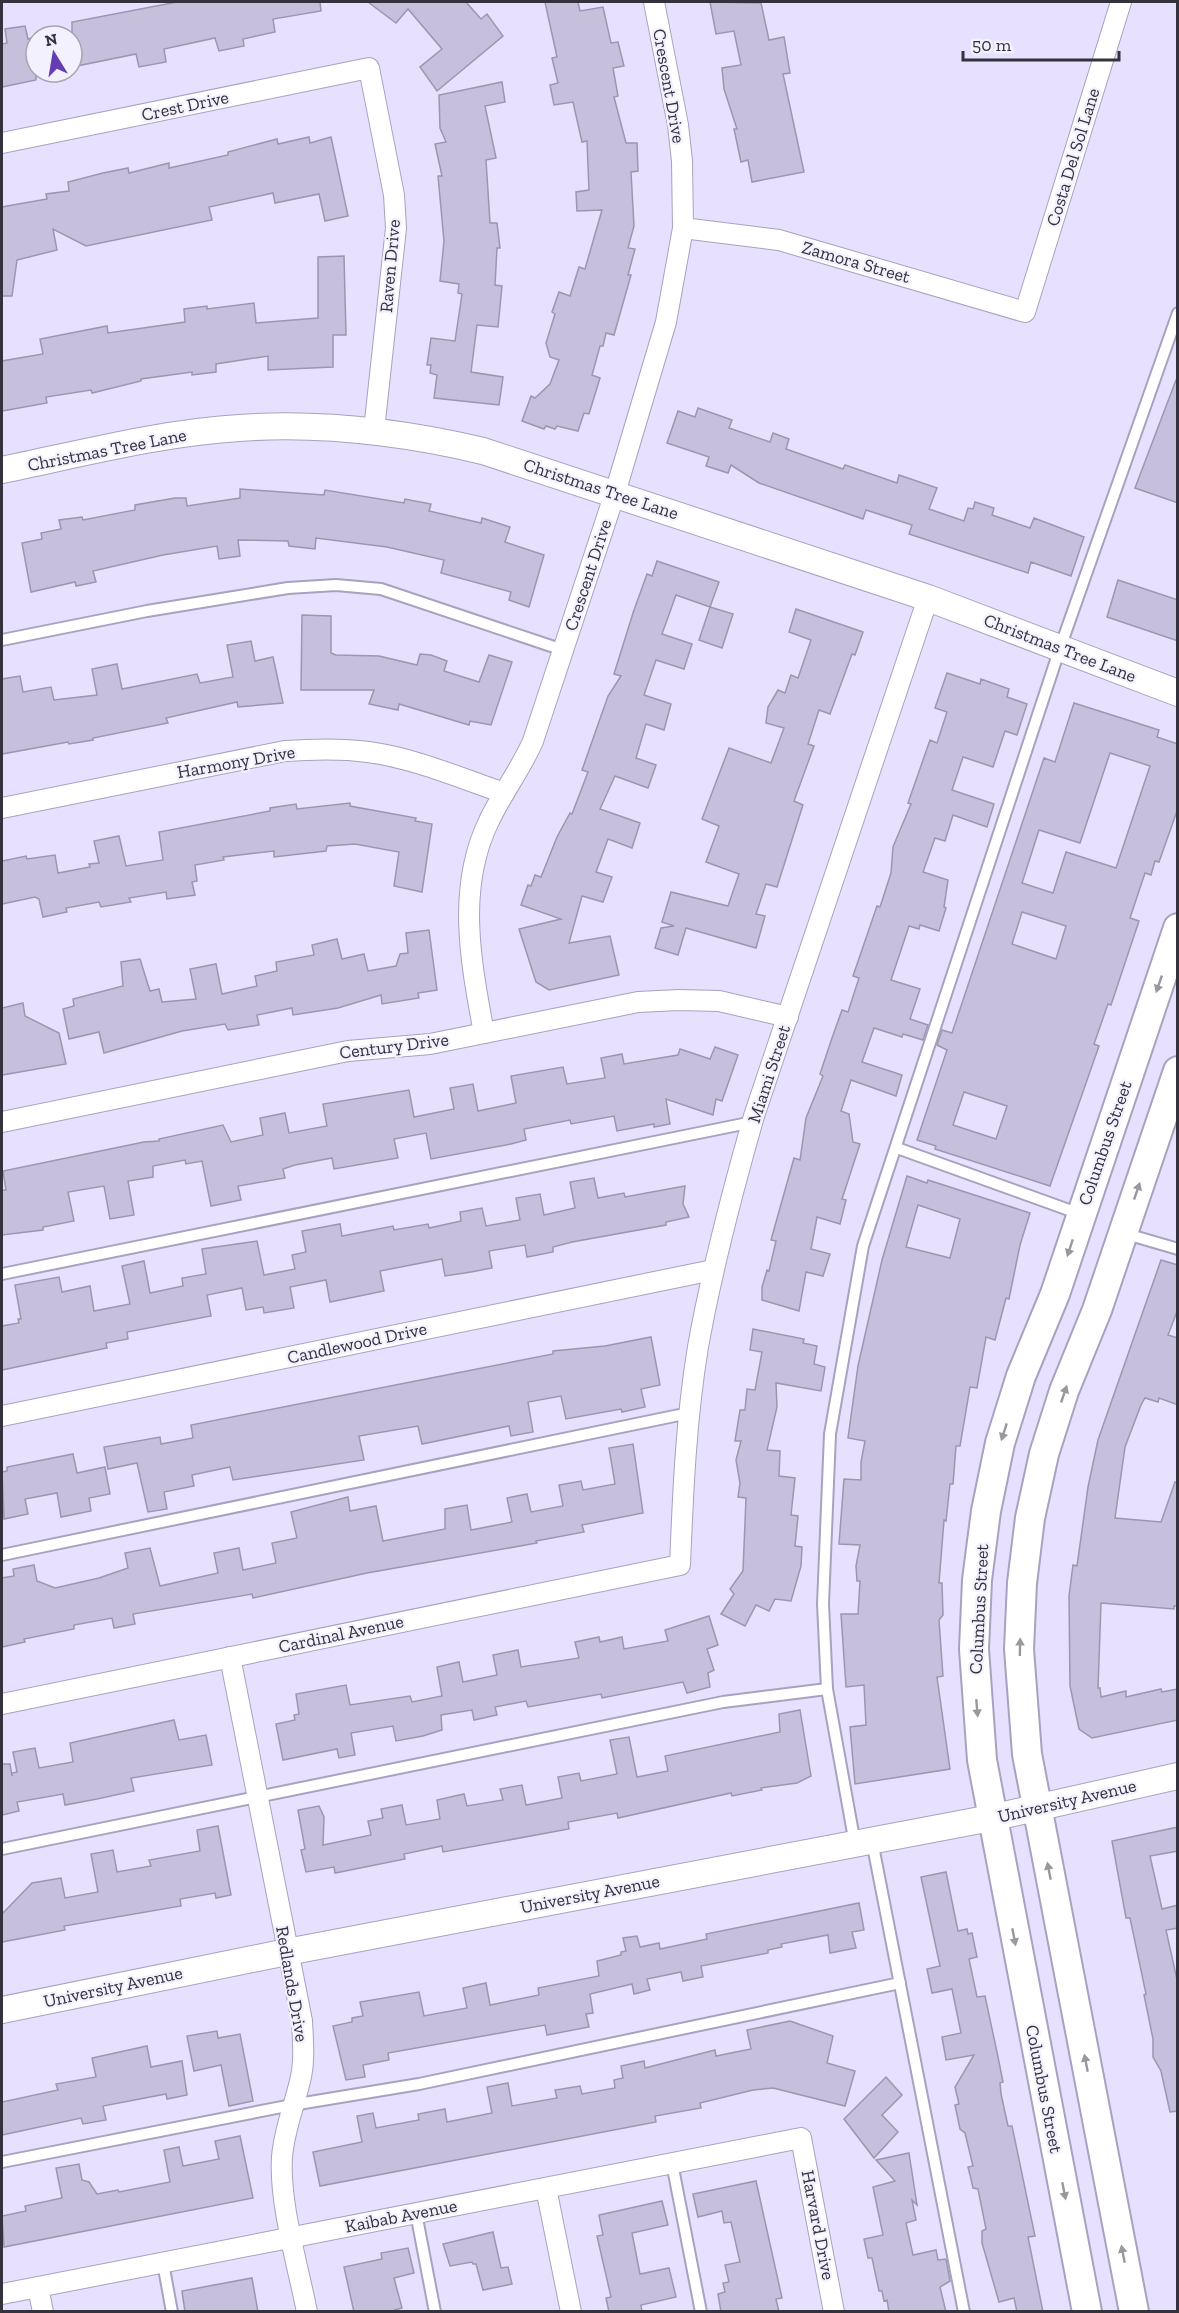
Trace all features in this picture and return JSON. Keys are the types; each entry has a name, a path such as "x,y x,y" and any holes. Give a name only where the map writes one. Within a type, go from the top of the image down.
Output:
{"main road":[{"name":"Columbus Street","path":"1088,2312 991,1818 976,1705 974,1649 977,1580 986,1511 1000,1443 1018,1387 1055,1294 1178,928"},
{"path":"1134,2312 1036,1809 1027,1754 1019,1649 1022,1584 1030,1518 1044,1454 1064,1391 1097,1310 1178,1071"}],"street":[{"name":"Crescent Drive","path":"484,1033 472,966 469,924 471,885 477,852 488,823 523,764 533,741 615,493 666,322 683,228 682,161 678,125 654,2"},
{"name":"Costa Del Sol Lane","path":"1025,312 1121,2"},
{"name":"Crest Drive","path":"2,143 369,68"},
{"name":"Raven Drive","path":"369,68 394,195 396,228 374,430"},
{"name":"Zamora Street","path":"683,228 779,240 1025,312"},
{"name":"Christmas Tree Lane","path":"2,470 175,435 237,428 287,425 374,430 423,437 483,451 615,493 928,598 1178,693"},
{"name":"Miami Street","path":"680,1565 689,1413 713,1270 730,1196 928,598"},
{"name":"Harmony Drive","path":"2,808 285,751 330,748 369,752 408,761 504,793"},
{"name":"Century Drive","path":"2,1122 348,1051 430,1044 638,1002 678,1000 719,1002 788,1017"},
{"name":"Candlewood Drive","path":"2,1416 713,1270"},
{"name":"Cardinal Avenue","path":"2,1704 680,1565"},
{"name":"Redlands Drive","path":"231,1657 256,1797 302,2021 304,2051 300,2081 292,2105 282,2158 283,2185 307,2312"},
{"name":"University Avenue","path":"2,2010 287,1952 991,1818 1178,1776"},
{"name":"Kaibab Avenue","path":"2,2294 801,2138"},
{"name":"Harvard Drive","path":"801,2138 834,2312"},
{"path":"546,2188 571,2312"},
{"path":"38,2287 43,2312"}],"lane":[{"path":"964,2312 900,1983 827,1689 823,1604 830,1434 863,1246 1060,648 1178,313"},
{"path":"2,640 147,611 288,588 336,585 381,589 563,650"},
{"path":"2,1274 753,1122"},
{"path":"897,1148 1081,1215"},
{"path":"1123,1233 1178,1249"},
{"path":"2,1555 689,1413"},
{"path":"2,1849 723,1702 827,1689"},
{"path":"2,2162 292,2105 419,2084 900,1983"},
{"path":"672,2163 701,2312"},
{"path":"416,2213 435,2312"},
{"path":"163,2263 172,2312"}],"building":[{"path":"177,2 320,2 321,11 273,19 275,32 243,39 244,46 219,51 215,38 164,49 166,62 139,67 136,54 84,65 84,24 72,24 72,22"},
{"path":"368,2 466,2 481,19 487,14 503,36 437,91 420,67 442,49 408,9 396,23"},
{"path":"545,2 578,2 580,11 603,7 611,43 618,42 624,66 613,68 618,96 614,97 626,143 637,143 638,171 631,172 634,226 628,248 635,249 628,275 631,275 614,335 606,333 603,346 600,346 592,375 600,378 589,414 584,413 578,431 557,426 555,429 546,426 544,429 522,421 531,396 535,398 550,384 559,360 550,357 546,343 555,314 552,312 559,292 570,296 579,267 585,269 602,210 577,211 576,192 589,190 587,141 582,142 573,102 554,105 550,85 558,83 552,58 557,57"},
{"path":"710,2 761,3 769,40 784,37 790,73 783,74 804,172 752,182 748,160 741,162 734,129 737,129 724,89 722,68 741,65 734,31 716,34"},
{"path":"24,26 24,82 2,87 2,44 7,43 5,29"},
{"path":"502,82 505,102 485,106 496,158 486,160 490,223 497,223 500,248 497,248 495,285 502,286 498,327 477,325 471,372 503,377 499,405 434,398 437,375 430,373 431,365 427,365 431,338 455,341 462,294 458,293 459,284 440,281 444,241 438,176 442,176 435,144 446,142 440,128 439,95"},
{"path":"309,137 310,143 331,137 348,216 325,221 319,194 275,203 273,193 209,207 212,220 86,246 53,229 57,250 17,260 12,296 2,296 2,207 47,199 46,194 69,191 68,182 103,173 128,168 129,173 169,163 169,168 228,155 228,152 277,139 278,144"},
{"path":"344,256 346,335 333,335 333,367 268,370 268,356 216,364 216,372 192,375 192,372 141,379 141,381 92,393 91,390 46,397 47,403 2,411 2,361 43,354 40,339 107,326 108,333 185,322 184,309 207,306 207,309 254,303 256,323 318,318 318,257"},
{"path":"1176,380 1178,380 1178,503 1135,488"},
{"path":"698,408 732,420 729,428 770,442 773,433 789,439 786,449 843,469 845,465 897,483 899,475 937,488 929,509 964,521 968,508 973,509 975,502 994,508 992,515 1030,528 1034,518 1084,537 1071,576 1031,562 1028,573 909,534 912,525 866,510 863,519 759,483 731,465 728,473 706,466 709,457 667,443 678,411 695,417"},
{"path":"240,489 324,495 325,490 404,503 405,499 431,504 429,511 481,523 482,518 510,527 505,542 544,555 529,607 509,600 511,592 441,573 444,560 387,547 316,538 315,549 289,546 288,541 238,540 240,556 219,559 217,546 163,555 93,571 96,582 76,586 75,582 31,592 22,543 42,539 41,533 61,529 59,520 82,517 83,520 135,510 135,505 175,498 186,498 187,506 240,498"},
{"path":"657,561 719,582 710,607 676,595 662,634 692,644 684,669 656,660 644,695 671,704 664,730 646,724 636,758 656,765 648,788 615,776 600,809 640,823 632,848 608,839 596,872 612,877 603,902 582,896 569,943 610,936 619,975 549,990 536,982 519,929 561,919 521,905 528,885 531,886 535,875 541,877 557,837 570,813 572,814 588,772 582,770 608,696 621,676 614,674 633,613 647,574 652,576"},
{"path":"1118,580 1178,600 1178,641 1107,617"},
{"path":"710,607 733,614 722,648 699,640"},
{"path":"796,609 863,632 855,655 852,654 830,714 819,710 808,744 814,746 794,801 803,805 777,887 766,884 756,914 765,916 756,948 686,928 678,955 655,948 661,928 674,926 662,922 671,892 728,906 739,874 706,862 719,826 702,819 729,748 771,763 784,728 766,723 768,707 778,690 785,693 791,675 798,678 811,640 789,632"},
{"path":"302,615 331,616 331,653 336,655 379,656 417,665 420,654 431,655 447,661 444,671 479,682 489,655 512,662 491,725 470,721 469,725 399,704 398,710 369,704 374,690 301,690"},
{"path":"251,641 255,661 273,657 283,703 238,707 237,702 166,718 168,723 93,738 93,740 69,744 68,742 2,754 2,679 20,676 23,692 51,687 54,700 97,695 92,669 117,664 122,689 197,674 200,683 233,677 227,645"},
{"path":"947,673 980,684 981,679 1009,689 1007,697 1027,704 1017,735 1005,731 993,767 963,757 952,790 994,804 987,827 953,815 945,841 935,838 923,872 948,880 944,907 946,908 939,931 920,925 919,929 909,926 891,980 920,989 910,1019 928,1025 923,1040 903,1034 902,1037 874,1028 862,1062 902,1075 896,1096 851,1080 841,1111 849,1114 853,1142 860,1144 842,1199 846,1200 840,1224 817,1217 811,1249 830,1254 823,1276 806,1272 799,1311 762,1300 762,1287 767,1270 769,1271 776,1241 771,1240 794,1158 800,1160 806,1118 823,1076 820,1074 832,1038 842,1010 848,1012 859,978 853,976 891,873 893,847 911,804 908,803 930,740 937,743 947,712 935,708"},
{"path":"1074,703 1159,730 1157,737 1178,744 1178,808 1159,862 1155,861 1151,875 1145,873 1130,918 1139,921 1111,1005 1108,1004 1094,1044 1099,1046 1050,1186 935,1149 936,1146 917,1140 947,1050 937,1045 942,1030 952,1033 1044,758 1055,762","holes":["1110,753 1150,766 1116,868 1066,852 1053,893 1022,883 1039,830 1080,843","1022,912 1066,926 1056,959 1012,944","964,1092 1007,1106 996,1139 953,1125"]},
{"path":"350,803 350,806 416,818 415,821 432,824 422,892 394,886 399,852 355,844 327,846 326,851 274,857 274,851 223,857 224,860 195,865 197,881 192,882 195,895 167,899 166,892 129,898 131,902 101,907 99,902 66,908 67,912 43,917 39,899 35,897 2,904 2,861 26,856 27,859 55,855 58,873 90,867 89,864 99,863 94,841 119,836 126,866 163,860 159,832 296,804 297,809"},
{"path":"429,930 437,990 418,993 419,998 382,1004 381,995 338,1008 293,1015 292,1008 257,1015 259,1025 228,1030 225,1024 182,1031 104,1053 99,1032 69,1039 63,1009 74,1006 73,999 123,986 121,962 140,959 150,991 159,989 162,1002 196,999 190,969 216,964 222,994 257,986 255,976 277,971 276,962 314,955 312,945 337,939 342,959 364,954 368,971 396,966 400,954 408,953 406,933"},
{"path":"23,1003 25,1016 59,1033 66,1064 2,1075 2,1008"},
{"path":"715,1047 738,1055 722,1101 716,1099 713,1115 666,1099 670,1124 654,1127 654,1124 617,1131 614,1116 571,1124 570,1120 524,1129 526,1140 431,1159 426,1133 394,1139 398,1158 334,1169 332,1158 295,1165 283,1169 285,1178 238,1186 241,1200 211,1206 202,1161 186,1164 185,1160 153,1166 153,1177 128,1181 134,1215 110,1219 104,1186 68,1192 74,1221 43,1227 43,1230 2,1235 2,1190 6,1190 3,1171 144,1142 159,1141 159,1139 223,1125 231,1142 263,1135 260,1118 285,1113 289,1133 327,1126 323,1104 409,1090 414,1117 454,1109 450,1088 473,1084 478,1111 516,1103 511,1076 563,1067 567,1084 605,1078 601,1058 622,1054 624,1064 678,1055 680,1049 710,1059"},
{"path":"907,1176 927,1183 928,1180 1030,1213 1020,1245 1009,1299 1006,1298 995,1340 986,1337 977,1388 970,1387 960,1446 956,1446 953,1484 950,1484 946,1521 944,1520 939,1583 942,1583 943,1615 939,1620 943,1676 937,1677 950,1769 855,1784 850,1727 866,1725 864,1685 846,1687 841,1614 858,1614 860,1581 857,1581 856,1566 860,1545 839,1544 844,1479 861,1480 861,1462 865,1441 848,1438 858,1366 882,1260","holes":["918,1205 960,1219 950,1258 906,1247"]},
{"path":"594,1178 598,1198 624,1193 625,1197 685,1186 683,1204 689,1217 666,1222 666,1225 572,1242 553,1247 553,1252 527,1257 525,1245 489,1251 492,1268 471,1272 445,1276 442,1259 380,1271 384,1291 330,1302 326,1280 290,1287 294,1308 264,1313 263,1307 246,1310 242,1288 207,1295 211,1316 127,1332 128,1339 106,1343 107,1348 2,1370 2,1326 19,1323 18,1319 21,1319 15,1285 59,1277 62,1292 90,1286 94,1311 130,1304 122,1266 144,1261 150,1293 183,1286 182,1278 206,1274 202,1249 257,1241 264,1275 295,1269 292,1255 306,1252 302,1231 340,1224 342,1236 393,1226 394,1230 428,1224 429,1228 461,1221 460,1212 482,1208 486,1226 520,1220 516,1198 540,1194 544,1215 575,1208 570,1182"},
{"path":"1161,1260 1178,1265 1178,1309 1168,1335 1178,1338 1178,1405 1159,1398 1158,1402 1145,1398 1141,1405 1125,1447 1115,1518 1161,1522 1175,1482 1178,1483 1178,1606 1174,1606 1174,1609 1101,1603 1098,1688 1100,1688 1101,1697 1126,1691 1126,1697 1161,1689 1162,1692 1178,1689 1178,1720 1092,1738 1079,1729 1070,1686 1069,1596 1073,1565 1077,1566 1088,1487 1098,1440"},
{"path":"753,1329 804,1339 803,1343 817,1346 814,1364 825,1367 821,1391 776,1383 777,1407 767,1450 780,1451 779,1476 795,1478 791,1515 798,1516 795,1546 802,1547 801,1566 791,1601 775,1599 769,1611 756,1605 745,1626 721,1614 734,1594 730,1589 743,1571 746,1498 738,1497 740,1483 736,1460 741,1441 735,1441 740,1410 745,1410 747,1389 755,1390 762,1352 750,1350"},
{"path":"651,1337 660,1385 641,1389 645,1407 566,1419 561,1396 528,1402 533,1432 511,1436 509,1426 422,1444 418,1426 359,1436 364,1460 233,1480 230,1467 192,1475 194,1486 164,1492 167,1509 148,1512 137,1463 108,1469 104,1447 160,1437 161,1444 193,1438 191,1425 553,1354 553,1351 605,1346"},
{"path":"633,1444 643,1513 582,1525 584,1532 536,1541 537,1543 367,1573 253,1598 252,1594 133,1614 135,1624 114,1628 112,1618 74,1625 74,1629 24,1639 25,1642 2,1647 2,1578 14,1576 13,1569 34,1565 37,1581 55,1588 99,1578 128,1568 125,1553 150,1548 160,1586 218,1573 214,1553 239,1548 243,1570 276,1563 272,1543 297,1538 291,1512 348,1497 350,1511 376,1506 383,1541 445,1529 445,1509 467,1505 471,1530 512,1522 507,1498 527,1494 531,1512 563,1506 559,1485 581,1481 583,1490 615,1484 609,1448"},
{"path":"73,1454 77,1473 105,1467 110,1494 89,1498 91,1511 61,1517 57,1493 25,1499 28,1514 4,1519 2,1472 7,1471 7,1467"},
{"path":"709,1616 718,1645 707,1649 714,1670 708,1673 710,1687 687,1693 683,1682 602,1698 601,1694 528,1707 526,1701 495,1707 497,1715 474,1720 472,1710 441,1715 442,1730 423,1736 396,1741 393,1726 351,1733 355,1755 339,1758 337,1749 283,1760 276,1724 295,1720 294,1715 299,1714 296,1694 346,1685 350,1705 410,1696 412,1702 442,1696 437,1667 459,1662 463,1682 497,1675 493,1655 518,1650 521,1667 579,1658 575,1642 599,1637 600,1642 622,1637 624,1649 668,1641 665,1630"},
{"path":"800,1710 811,1776 797,1783 761,1788 762,1790 732,1796 731,1793 618,1818 617,1813 568,1822 569,1829 443,1852 442,1846 404,1854 405,1859 335,1873 334,1867 306,1872 301,1850 305,1849 298,1810 319,1806 324,1817 323,1845 371,1835 368,1821 383,1818 381,1809 402,1805 406,1825 440,1819 437,1800 464,1794 467,1806 503,1800 500,1789 522,1785 526,1805 562,1798 558,1777 579,1773 581,1781 617,1774 610,1740 629,1737 637,1777 668,1771 665,1756 780,1732 779,1714"},
{"path":"174,1720 179,1740 206,1735 212,1765 131,1778 134,1791 97,1799 65,1805 63,1794 17,1802 19,1811 2,1815 2,1764 10,1764 12,1776 12,1773 17,1772 13,1752 35,1748 39,1768 73,1762 70,1743"},
{"path":"218,1826 231,1895 216,1898 215,1893 180,1899 181,1906 64,1926 65,1930 2,1942 2,1914 32,1883 61,1878 65,1898 98,1892 91,1854 113,1850 117,1872 151,1866 149,1860 200,1851 197,1830"},
{"path":"1178,1827 1178,1851 1150,1856 1162,1909 1178,1905 1178,1928 1166,1930 1178,1984 1178,2111 1170,2112 1161,2071 1153,2057 1153,2039 1144,1995 1146,1994 1130,1918 1126,1918 1112,1841"},
{"path":"946,1872 958,1931 967,1929 968,1934 972,1933 977,1957 969,1959 977,1997 985,1996 998,2057 1003,2082 1000,2083 1001,2094 1008,2126 1012,2126 1035,2236 1028,2237 1043,2312 1017,2312 1014,2298 999,2302 982,2243 982,2231 986,2229 978,2189 973,2188 968,2167 973,2166 965,2133 960,2129 955,2105 959,2104 955,2087 974,2055 946,2060 942,2037 961,2033 952,1989 932,1993 927,1969 940,1966 921,1877"},
{"path":"859,1903 864,1930 852,1932 856,1948 830,1953 828,1935 781,1944 782,1947 768,1950 768,1953 701,1966 703,1977 683,1981 681,1972 647,1979 650,1990 634,1994 632,1984 590,1994 593,2013 586,2014 589,2027 547,2035 545,2025 388,2053 389,2060 363,2065 365,2077 346,2080 333,2026 352,2022 352,2018 363,2016 360,2002 419,1992 424,2016 467,2008 463,1988 486,1983 490,2005 539,1995 538,1988 599,1976 597,1961 621,1955 621,1952 626,1951 623,1938 637,1936 640,1947 659,1943 660,1949 707,1939 706,1934"},
{"path":"790,2021 833,2036 827,2063 855,2071 845,2106 773,2088 753,2090 700,2103 701,2108 655,2116 656,2122 320,2186 313,2152 362,2142 357,2116 373,2113 376,2128 419,2120 418,2114 445,2109 447,2122 492,2113 487,2087 508,2083 512,2106 557,2098 555,2090 580,2086 582,2094 615,2088 614,2080 623,2078 621,2066 644,2061 645,2068 715,2050 716,2056 751,2049 747,2030"},
{"path":"217,2031 218,2038 240,2034 253,2101 229,2106 221,2065 194,2071 187,2036"},
{"path":"147,2046 151,2067 182,2061 187,2095 167,2099 166,2094 103,2106 106,2120 83,2124 81,2118 2,2135 2,2102 58,2090 56,2084 96,2077 92,2058"},
{"path":"886,2077 902,2095 882,2115 898,2132 874,2158 844,2119"},
{"path":"240,2136 253,2198 4,2247 2,2216 26,2211 25,2206 62,2198 56,2168 79,2164 82,2180 89,2182 97,2194 118,2190 119,2192 170,2182 164,2150 179,2147 183,2166 219,2159 215,2141"},
{"path":"909,2153 917,2205 912,2200 916,2220 906,2223 913,2255 936,2250 938,2260 946,2259 950,2281 940,2287 946,2312 889,2312 887,2300 884,2301 882,2291 879,2291 872,2258 868,2258 864,2239 883,2235 873,2187 895,2181 876,2160"},
{"path":"756,2181 782,2298 776,2299 779,2312 721,2312 718,2294 725,2292 723,2283 729,2282 725,2265 740,2262 731,2222 724,2223 722,2211 698,2217 693,2194"},
{"path":"662,2201 668,2225 632,2233 640,2274 669,2268 676,2297 641,2305 642,2312 609,2312 606,2298 611,2297 597,2236 603,2235 599,2215"},
{"path":"493,2232 501,2268 508,2267 512,2284 483,2290 476,2264 472,2262 450,2266 443,2244"},
{"path":"408,2248 414,2273 394,2278 402,2308 388,2312 354,2312 344,2267 382,2259 381,2253"},
{"path":"252,2278 258,2312 185,2312 182,2291"}]}
